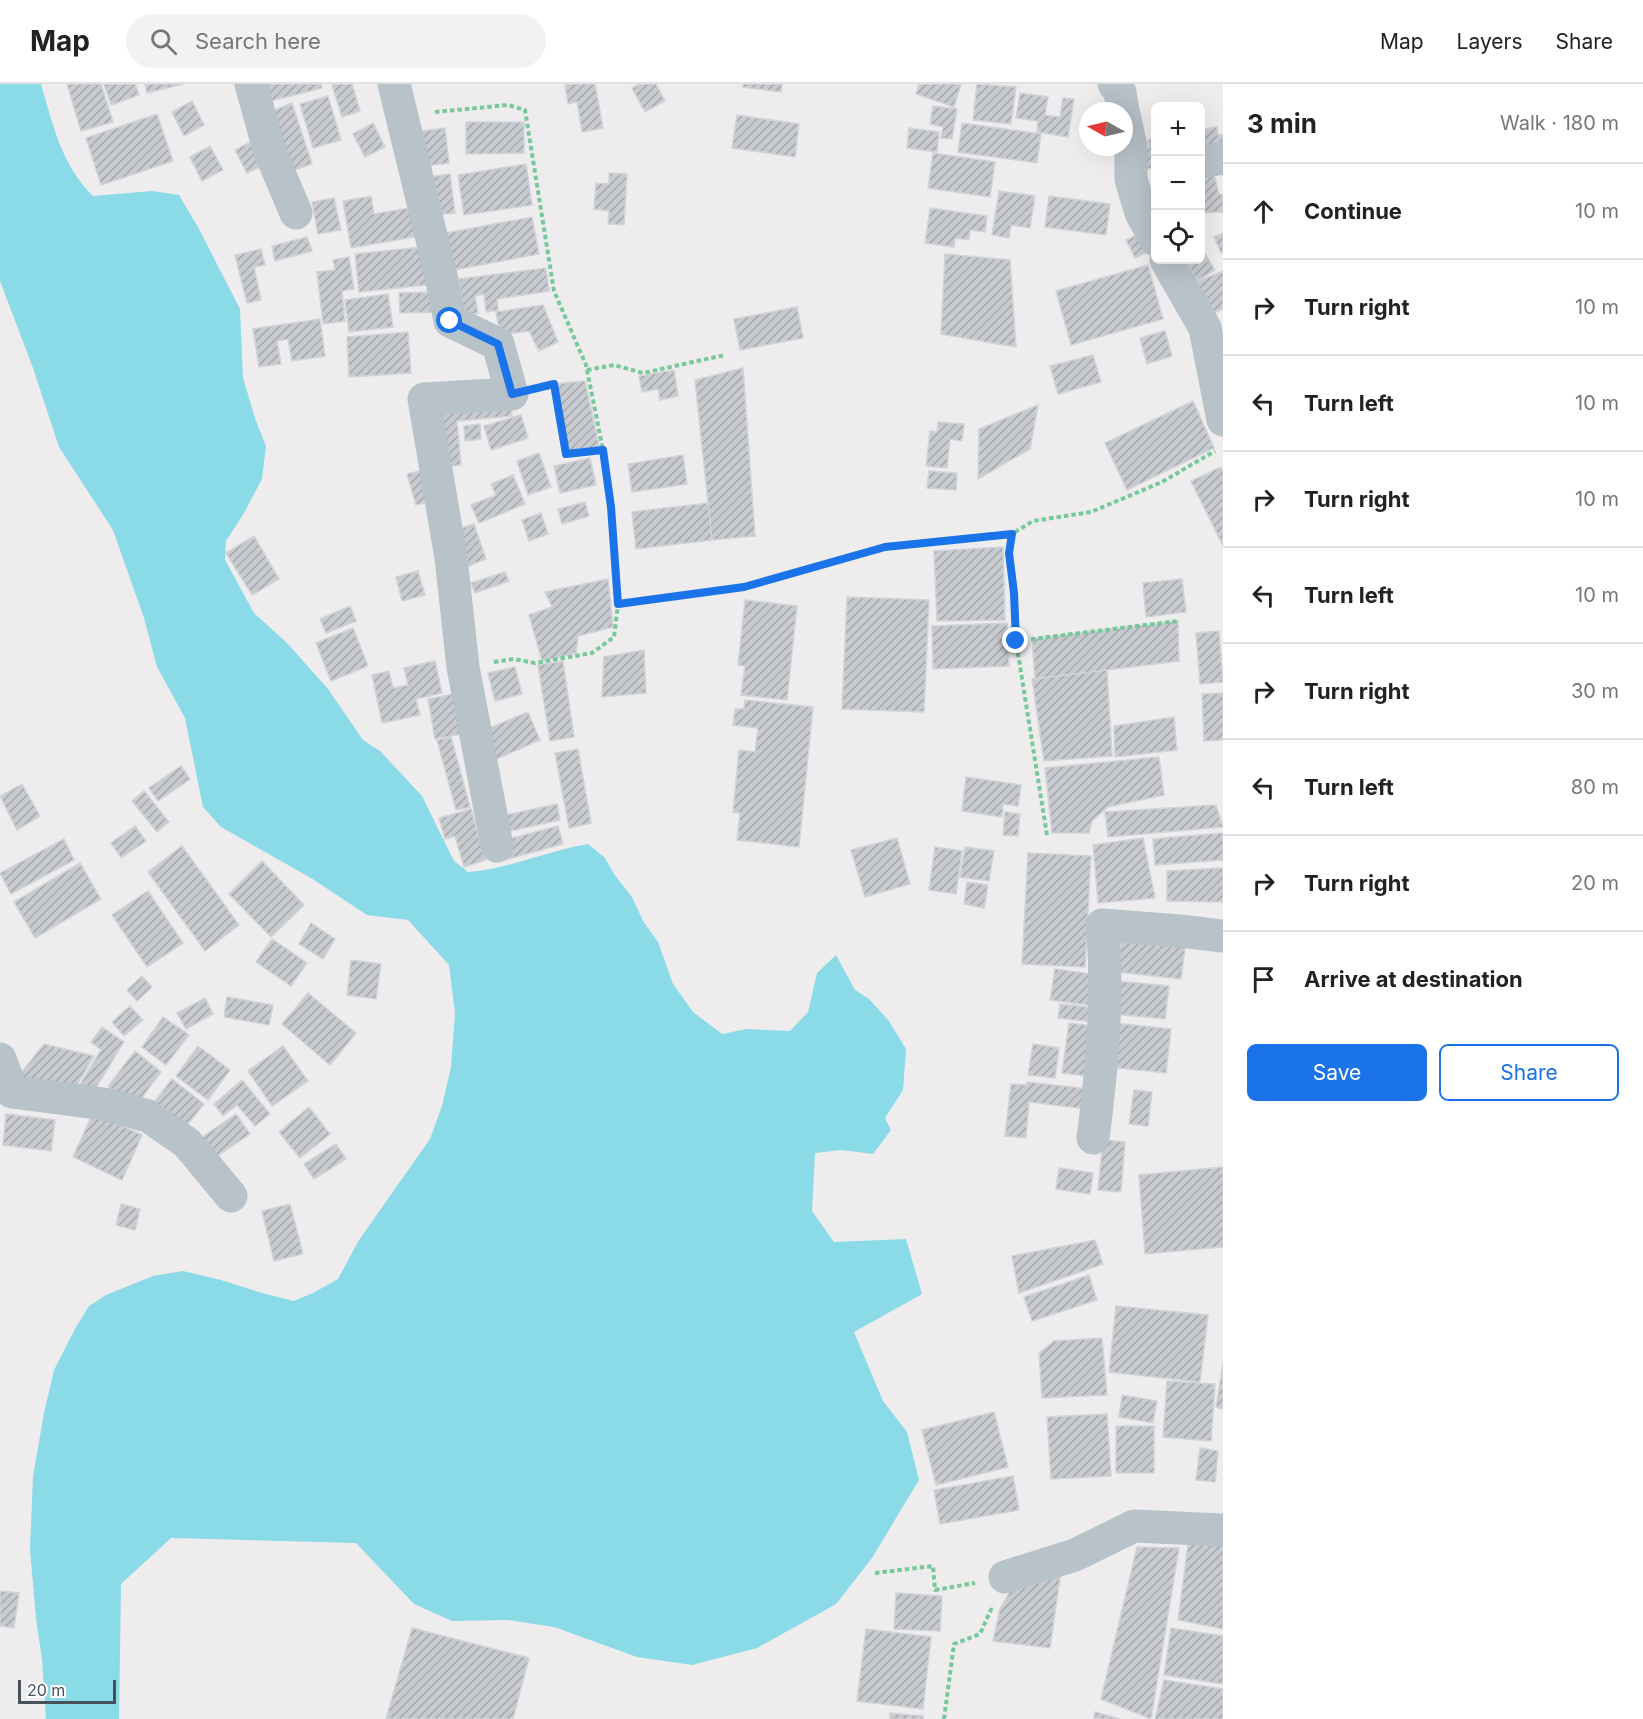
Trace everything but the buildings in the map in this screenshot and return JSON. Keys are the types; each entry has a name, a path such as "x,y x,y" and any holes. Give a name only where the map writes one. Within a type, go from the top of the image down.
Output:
{"street":[{"path":"251,84 269,149 296,213"},
{"path":"394,84 450,321 498,344 512,394 424,399 451,558 464,666 496,846"},
{"path":"1114,84 1120,92 1122,102"},
{"path":"1131,156 1131,179 1145,183 1141,213 1151,232"},
{"path":"1205,161 1223,158"},
{"path":"1168,264 1205,328 1223,420"},
{"path":"1093,1138 1099,1089 1106,963 1102,925 1180,930 1223,936"},
{"path":"0,1059 12,1092 104,1104 148,1116 188,1143 231,1196"},
{"path":"1005,1577 1075,1555 1134,1526 1223,1530"}],"path":[{"path":"402,117 508,105 525,110 554,291 587,370 603,450 611,507 618,604 614,637 592,653 535,663 514,659 464,666"},
{"path":"587,370 614,365 643,373 724,355"},
{"path":"512,394 554,384 566,454 603,450"},
{"path":"618,604 744,587 885,547 1012,534 1033,521 1091,512 1162,482 1223,446"},
{"path":"1012,534 1009,553 1014,593 1016,641 1047,835"},
{"path":"1016,641 1178,621"},
{"path":"875,1573 933,1566 935,1590 1005,1577"},
{"path":"944,1719 954,1644 980,1634 1005,1577"}],"water":[{"path":"0,84 41,84 66,158 73,172 93,196 152,191 179,195 199,229 240,309 243,378 266,446 262,479 226,541 225,560 254,613 288,644 328,689 363,740 380,751 422,796 454,861 468,872 513,864 588,844 605,858 632,897 643,921 658,942 673,984 693,1012 722,1034 747,1029 790,1031 808,1012 817,973 836,955 855,990 869,999 889,1021 906,1049 903,1090 885,1118 891,1130 873,1154 842,1150 815,1153 812,1211 834,1242 906,1239 922,1294 854,1332 883,1401 907,1432 919,1480 872,1558 836,1604 757,1648 692,1665 637,1657 554,1627 508,1620 452,1621 414,1604 356,1543 171,1538 121,1584 119,1719 46,1719 30,1550 33,1476 54,1370 76,1327 89,1306 106,1295 153,1276 183,1271 294,1301 338,1279 359,1240 430,1139 442,1106 451,1067 455,1013 449,965 408,920 367,915 311,878 221,827 203,807 185,718 157,667 144,618 113,530 59,447 33,368 0,281"}],"route":[{"path":"450,321 498,344 512,394 554,384 566,454 603,450 611,507 618,604 744,587 885,547 1012,534 1009,553 1014,593 1016,641"}]}
